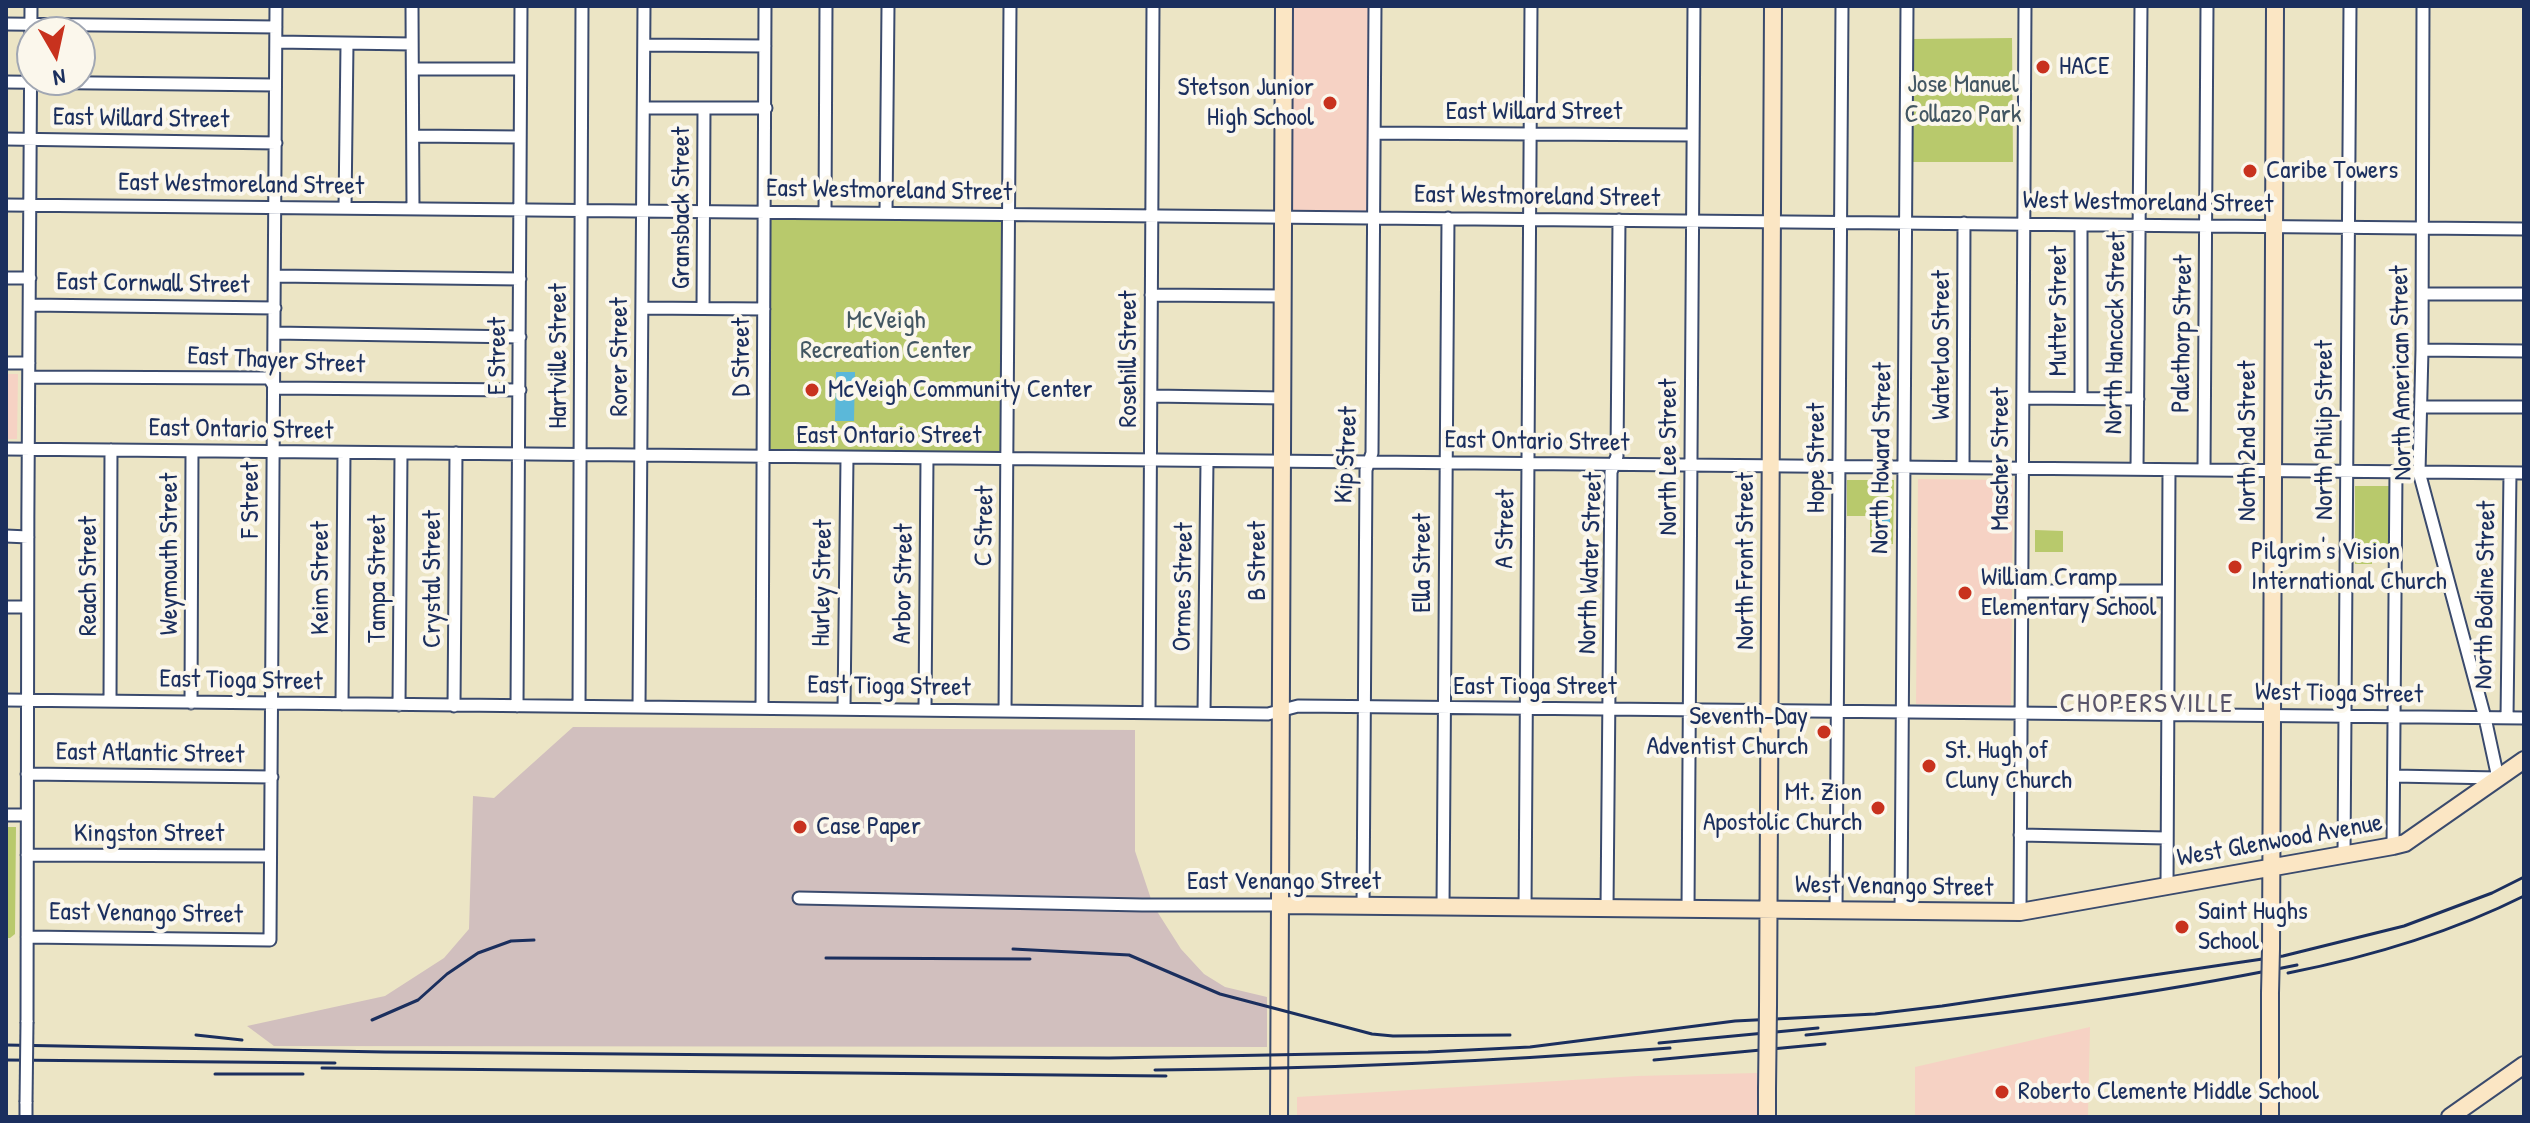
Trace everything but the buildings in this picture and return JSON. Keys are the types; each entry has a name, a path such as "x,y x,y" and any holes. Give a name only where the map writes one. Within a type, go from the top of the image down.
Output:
{"main road":[{"name":"B Street","path":"1279,1117 1284,6"},
{"name":"North Front Street","path":"1767,1117 1773,6"},
{"name":"North 2nd Street","path":"2270,1117 2275,6"},
{"name":"West Glenwood Avenue","path":"2020,912 2405,843 2524,760"},
{"name":"East Venango Street","path":"1281,905 1768,909"},
{"name":"West Venango Street","path":"1768,909 2020,912"},
{"path":"2450,1117 2524,1065"}],"street":[{"name":"F Street","path":"265,940 270,940 273,704 276,6"},
{"path":"412,6 413,209"},
{"name":"E Street","path":"517,706 521,6"},
{"name":"Hartville Street","path":"579,706 582,6"},
{"name":"Rorer Street","path":"639,707 644,6"},
{"name":"D Street","path":"762,708 765,6"},
{"path":"825,212 826,6"},
{"path":"886,213 888,6"},
{"name":"C Street","path":"1005,711 1010,6"},
{"name":"Rosehill Street","path":"1149,712 1153,6"},
{"name":"Kip Street","path":"1363,906 1366,470 1372,453 1375,6"},
{"name":"A Street","path":"1525,908 1531,6"},
{"name":"North Lee Street","path":"1688,909 1694,6"},
{"name":"Hope Street","path":"1836,910 1842,6"},
{"name":"North Howard Street","path":"1901,911 1907,6"},
{"name":"Mascher Street","path":"2020,912 2025,6"},
{"name":"North Hancock Street","path":"2137,469 2141,6"},
{"name":"Palethorp Street","path":"2204,470 2207,6"},
{"name":"North Philip Street","path":"2344,854 2350,6"},
{"name":"North American Street","path":"2423,6 2423,294 2419,472 2485,718 2498,778"},
{"path":"96,25 276,27"},
{"path":"276,42 412,44"},
{"path":"345,208 347,44"},
{"path":"644,45 765,46"},
{"path":"413,69 520,69"},
{"path":"96,83 275,85"},
{"path":"26,1117 26,607 31,96"},
{"path":"644,108 766,108"},
{"name":"Gransback Street","path":"703,308 704,108"},
{"name":"East Willard Street","path":"1375,133 1693,135"},
{"path":"413,136 520,137"},
{"name":"East Willard Street","path":"6,139 276,143"},
{"name":"East Westmoreland Street","path":"6,205 1772,222"},
{"name":"Ella Street","path":"1443,907 1448,218"},
{"name":"North Water Street","path":"1607,908 1611,472 1617,456 1619,220"},
{"name":"West Westmoreland Street","path":"1772,222 2524,229"},
{"name":"Waterloo Street","path":"1963,467 1964,223"},
{"name":"Mutter Street","path":"2081,225 2081,398"},
{"name":"East Cornwall Street","path":"275,276 520,279"},
{"name":"East Cornwall Street","path":"6,278 30,278"},
{"path":"2423,294 2524,294"},
{"path":"1151,295 1284,296"},
{"name":"East Cornwall Street","path":"30,305 275,308"},
{"path":"642,308 764,309"},
{"path":"275,333 520,337"},
{"path":"2422,350 2524,351"},
{"path":"6,363 29,363"},
{"name":"East Thayer Street","path":"30,377 269,378 275,388 520,390"},
{"path":"1152,396 1284,398"},
{"path":"2023,398 2138,399"},
{"path":"2422,407 2524,407"},
{"name":"East Ontario Street","path":"6,449 2524,473"},
{"name":"Reach Street","path":"110,701 111,450"},
{"name":"Weymouth Street","path":"191,703 192,452"},
{"name":"Keim Street","path":"342,704 344,453"},
{"name":"Crystal Street","path":"454,706 456,453"},
{"name":"Tampa Street","path":"399,705 401,454"},
{"name":"Hurley Street","path":"844,708 847,458"},
{"name":"Arbor Street","path":"925,709 927,458"},
{"name":"Ormes Street","path":"1204,713 1207,461"},
{"path":"2167,885 2169,470"},
{"path":"2393,846 2396,472"},
{"name":"North Bodine Street","path":"2507,718 2510,473"},
{"path":"6,536 28,537"},
{"path":"2023,591 2168,591"},
{"path":"6,607 26,607"},
{"name":"East Tioga Street","path":"6,700 1268,714 1298,706 1769,711"},
{"name":"West Tioga Street","path":"1769,711 2524,718"},
{"name":"East Atlantic Street","path":"27,774 272,777"},
{"path":"2394,776 2498,778"},
{"path":"6,815 27,815"},
{"path":"2020,835 2167,838"},
{"name":"Kingston Street","path":"27,855 270,856"},
{"name":"East Venango Street","path":"799,898 1281,905"},
{"name":"East Venango Street","path":"27,937 265,940"}],"shaded area":[{"name":"Stetson Junior High School","path":"1284,6 1375,6 1374,217 1285,216"},
{"path":"6,374 18,374 17,439 6,439"},
{"name":"William Cramp Elementary School","path":"1918,479 2013,480 2011,705 1916,704"},
{"name":"Case Paper","path":"573,727 1135,730 1135,851 1153,905 1181,949 1204,974 1225,987 1267,997 1267,1047 274,1046 247,1026 385,996 444,958 469,929 473,796 494,798"},
{"name":"Roberto Clemente Middle School","path":"2090,1027 2088,1117 1915,1117 1915,1067"},
{"path":"1757,1073 1757,1117 1297,1117 1297,1097 1637,1076"}],"green space":[{"name":"Jose Manuel Collazo Park","path":"2012,38 2013,162 1913,162 1913,39"},
{"name":"McVeigh Recreation Center","path":"765,212 1009,214 1007,459 763,457"},
{"path":"1847,480 1894,480 1893,544 1870,544 1870,516 1847,516"},
{"path":"2355,486 2390,486 2390,556 2372,556 2372,564 2355,564"},
{"path":"2035,530 2063,531 2063,552 2035,552"},
{"path":"6,827 16,827 15,934 10,938 6,938"}],"water":[{"path":"836,372 855,372 854,421 835,421"},
{"path":"1890,507 1890,539 1874,539 1873,508"}],"railway":[{"path":"6,1045 385,1052 1109,1058 1530,1047 1735,1021 1875,1014 1942,1006 2283,956 2404,926 2492,893 2524,877"},
{"path":"2288,973 2409,942 2524,896"},
{"path":"372,1020 418,1000 447,974 478,953 511,941 534,940"},
{"path":"1013,949 1129,955 1220,994 1372,1034 1510,1035"},
{"path":"826,958 1030,959"},
{"path":"1806,1035 2052,1006 2175,988 2297,965"},
{"path":"1659,1043 1818,1028"},
{"path":"196,1035 242,1040"},
{"path":"1654,1060 1825,1044"},
{"path":"1155,1070 1413,1064 1670,1048"},
{"path":"6,1060 335,1063"},
{"path":"322,1068 1166,1076"},
{"path":"215,1074 303,1074"}],"place":[{"name":"HACE","path":"2043,67"},
{"name":"Stetson Junior High School","path":"1330,103"},
{"name":"Caribe Towers","path":"2250,171"},
{"name":"McVeigh Community Center","path":"812,390"},
{"name":"Pilgrim's Vision International Church","path":"2235,567"},
{"name":"William Cramp Elementary School","path":"1965,593"},
{"name":"Seventh-Day Adventist Church","path":"1824,732"},
{"name":"St. Hugh of Cluny Church","path":"1929,766"},
{"name":"Mt. Zion Apostolic Church","path":"1878,808"},
{"name":"Case Paper","path":"800,827"},
{"name":"Saint Hughs School","path":"2182,927"},
{"name":"Roberto Clemente Middle School","path":"2002,1092"}],"district":[{"name":"CHOPERSVILLE","path":"2147,705"}]}
